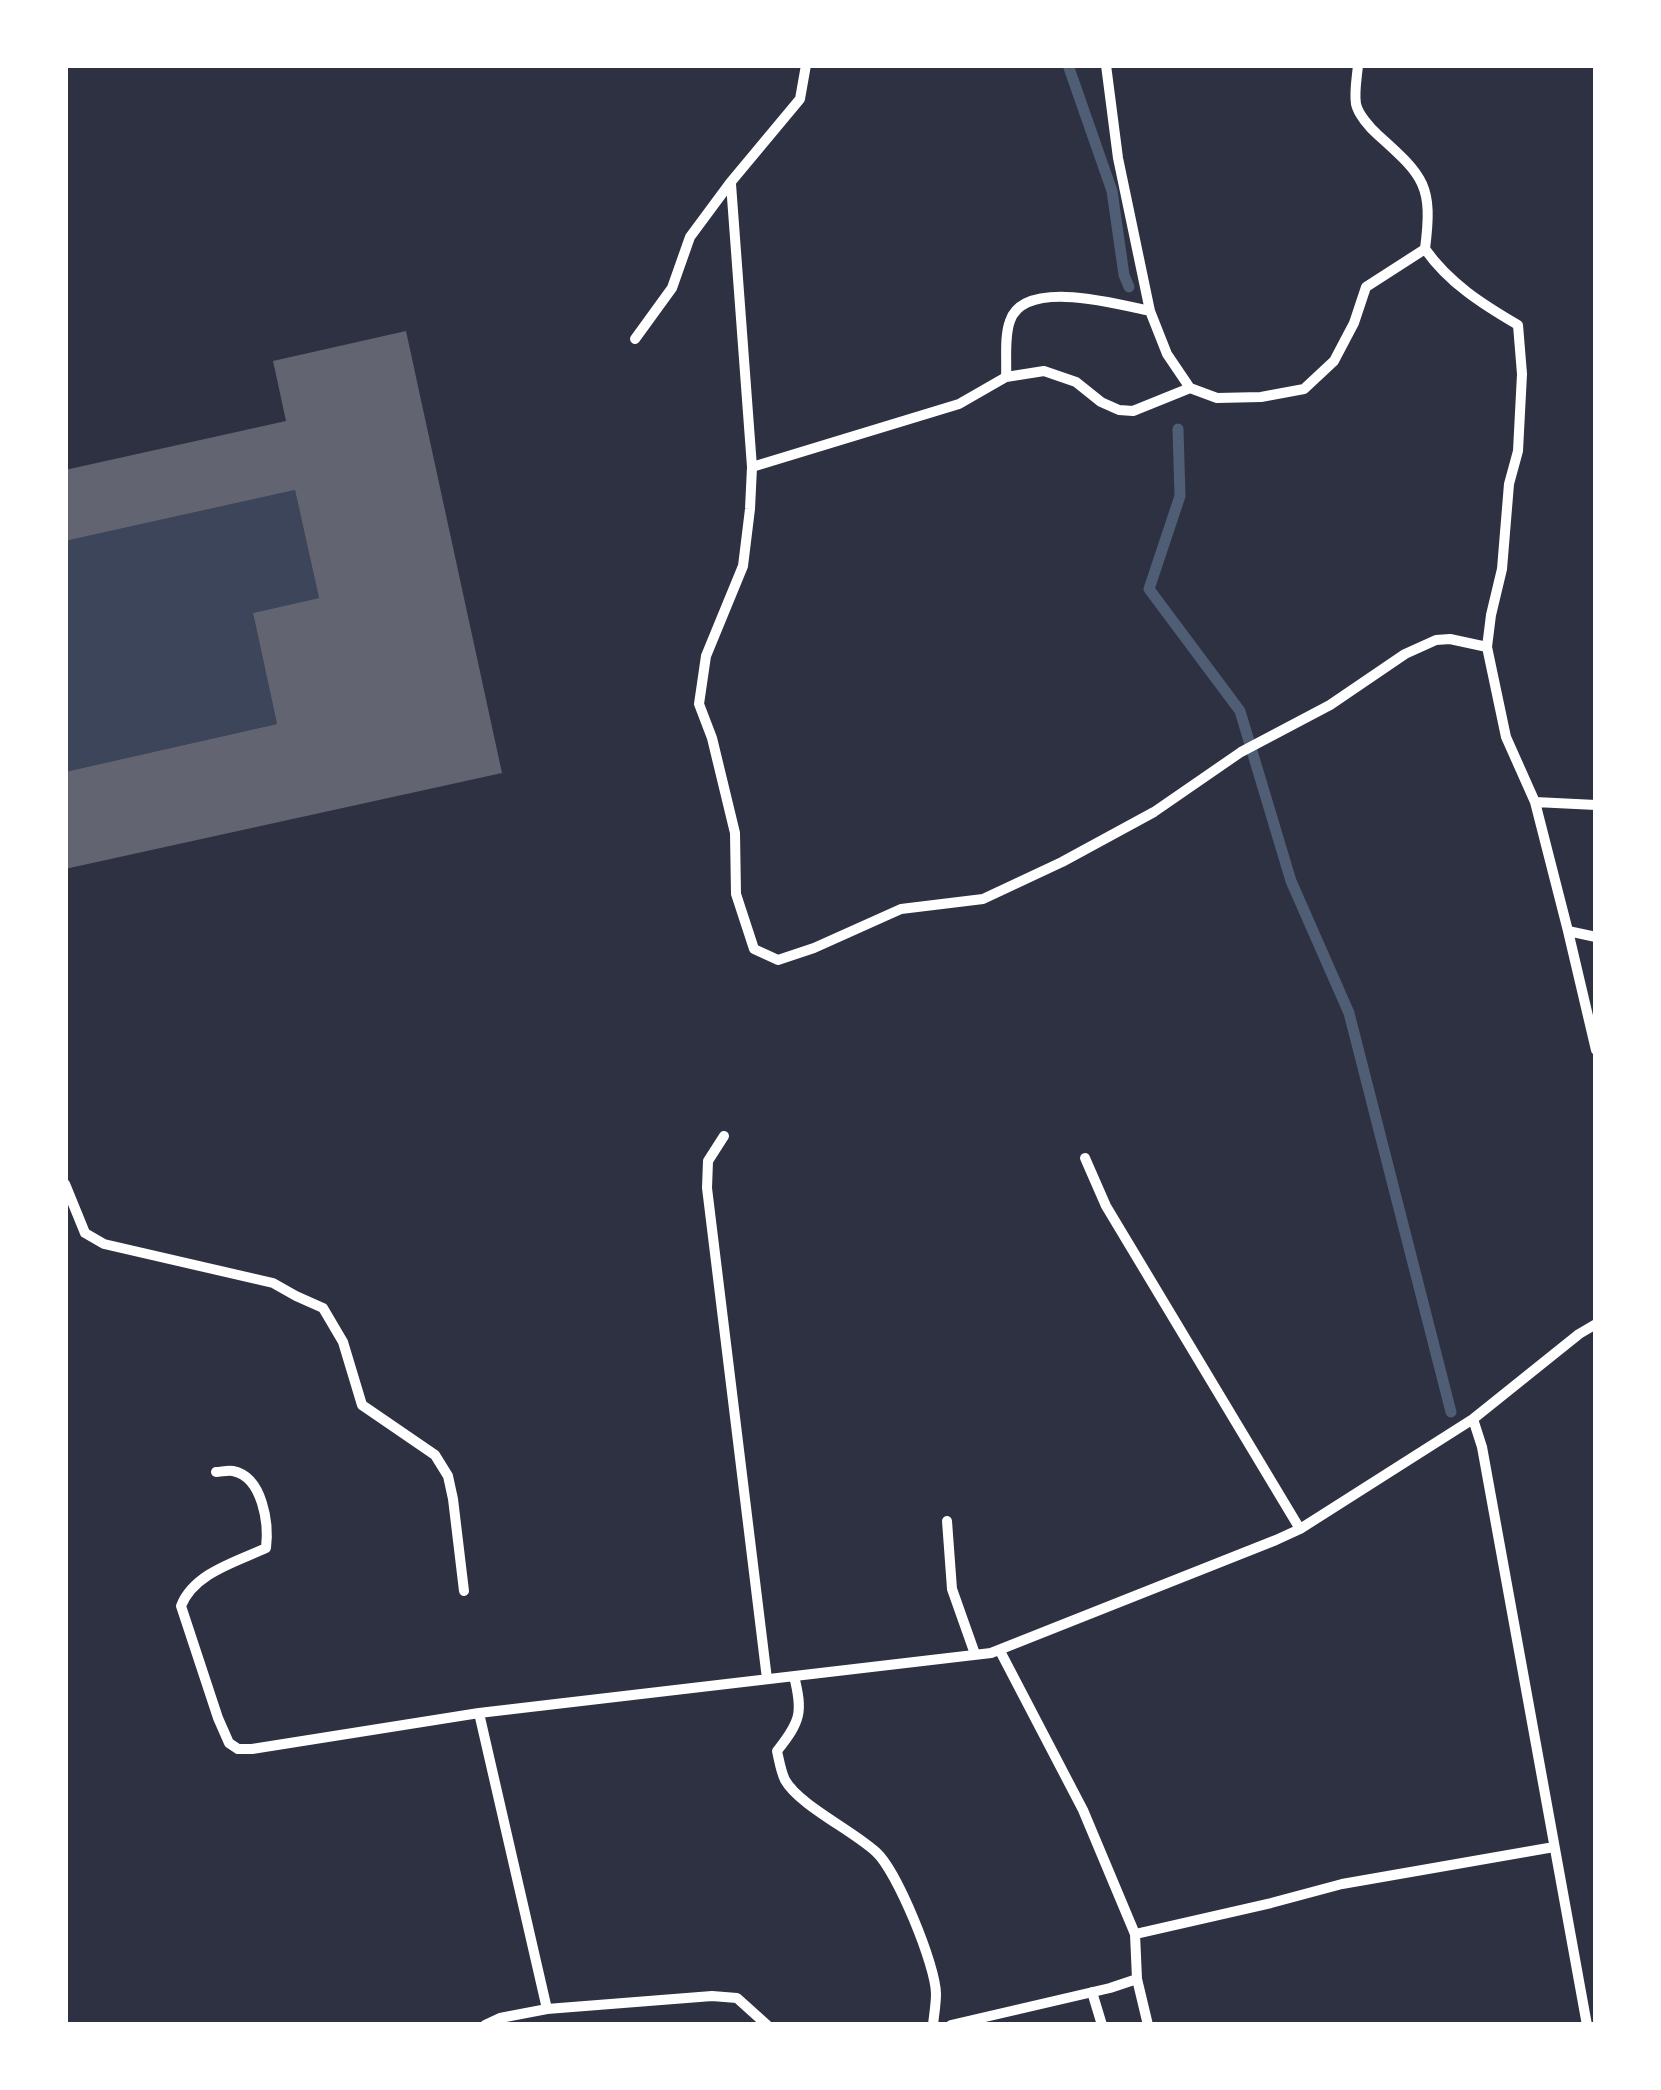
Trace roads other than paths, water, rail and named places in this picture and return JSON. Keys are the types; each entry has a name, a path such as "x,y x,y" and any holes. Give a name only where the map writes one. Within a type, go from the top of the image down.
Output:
{"street":[{"path":"635,340 672,288 690,237 800,99 806,65"},
{"path":"1106,65 1118,158 1150,310 1168,354 1190,388 1217,398 1304,389 1334,361 1366,288 1424,249"},
{"path":"1358,65 1356,106 1371,130 1412,168 1425,187 1429,205 1424,249 1439,269 1474,299 1518,325 1522,374 1518,450 1509,484 1502,569 1487,647 1506,737 1535,802 1596,1050"},
{"path":"730,183 752,467 750,508 743,566 706,656 699,704 712,738 735,833 736,894 754,949 778,960 901,910 984,899 1154,812 1241,752 1330,705 1405,654 1436,640 1487,647"},
{"path":"1006,376 1008,324 1015,311 1027,302 1045,297 1079,297 1150,310"},
{"path":"752,467 959,404 1006,376 1044,371 1076,382 1102,402 1133,411 1190,388"},
{"path":"1535,802 1596,806"},
{"path":"1568,930 1596,936"},
{"path":"724,1136 708,1161 707,1188 768,1679"},
{"path":"1085,1158 1106,1206 1300,1529"},
{"path":"65,1184 84,1233 104,1244 273,1283 324,1308 343,1342 362,1406 436,1455 448,1476 464,1590"},
{"path":"216,1472 235,1471 251,1482 260,1496 268,1534 266,1548 208,1575 186,1592 181,1606 229,1743 238,1749 252,1749 479,1713 1000,1651 1300,1529 1472,1419 1596,1324"},
{"path":"1472,1419 1482,1448 1587,2025"},
{"path":"948,1520 952,1588 975,1654"},
{"path":"1000,1651 1082,1810 1135,1934 1137,1978 1148,2025"},
{"path":"794,1676 802,1705 792,1732 777,1750 784,1778 796,1796 844,1826 880,1855 924,1946 936,1991 932,2025"},
{"path":"479,1713 547,2009"},
{"path":"1135,1934 1342,1884 1554,1847"},
{"path":"950,2025 1137,1978"},
{"path":"1092,1992 1102,2025"},
{"path":"485,2025 500,2018 547,2009 712,1996 737,1998 766,2025"}],"waterway":[{"path":"1068,65 1112,191 1129,287"},
{"path":"1178,429 1180,496 1149,589 1240,711 1291,881 1349,1013 1451,1412"}]}
